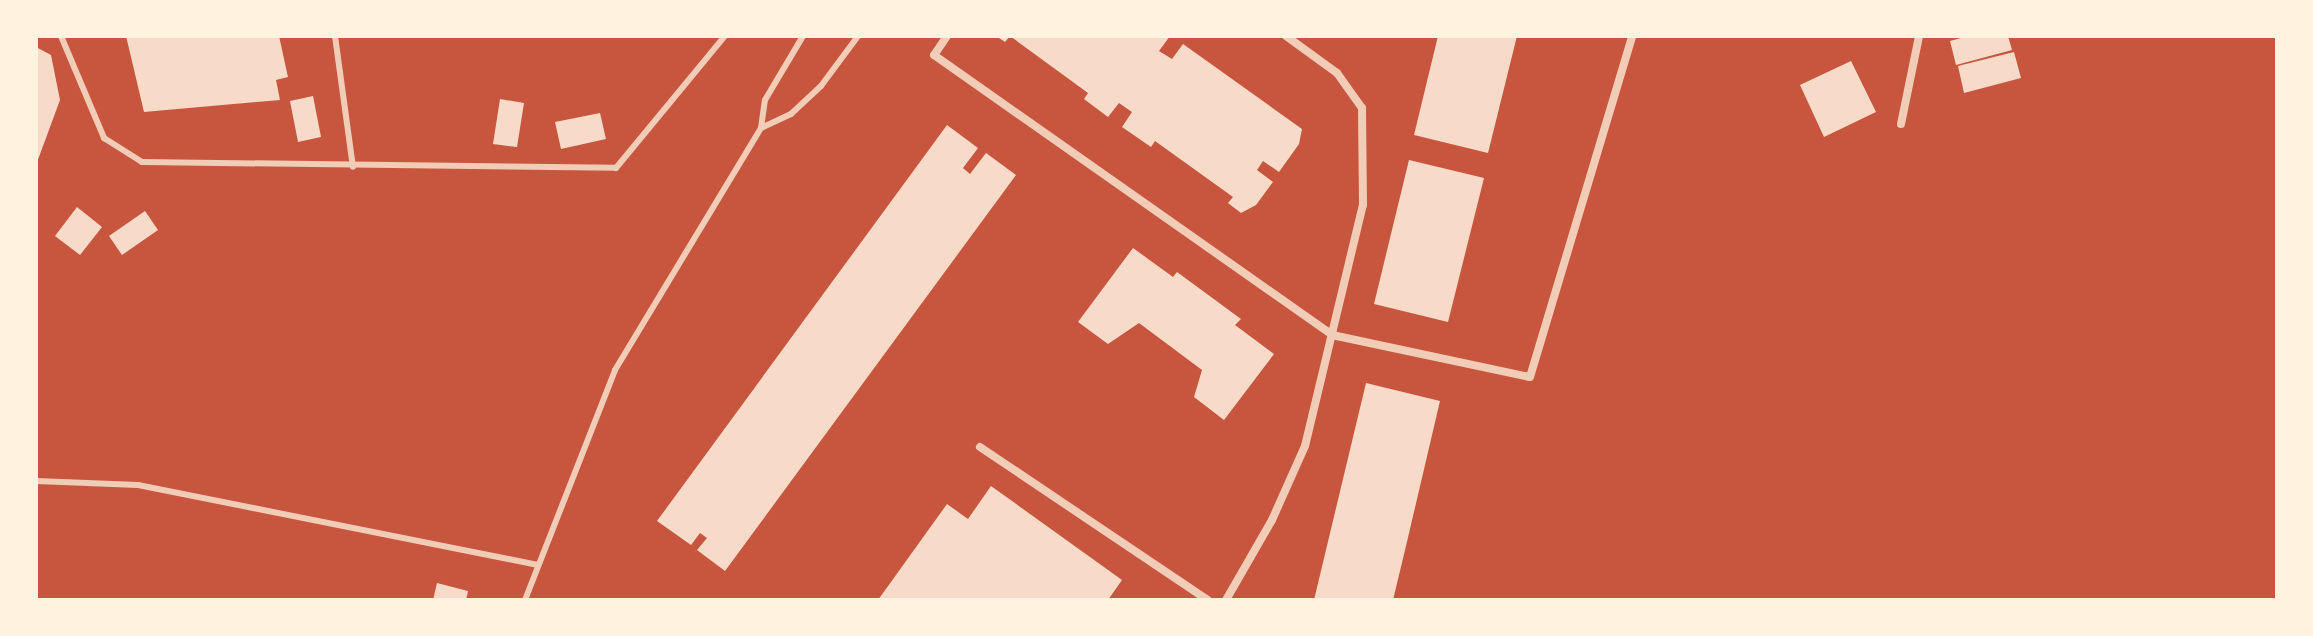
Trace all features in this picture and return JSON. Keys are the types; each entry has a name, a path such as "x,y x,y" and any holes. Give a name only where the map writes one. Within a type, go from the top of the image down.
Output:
{"street":[{"path":"947,36 934,55 1332,335 1530,377 1632,36"},
{"path":"1226,600 1272,520 1305,446 1363,205 1362,108 1337,73 1286,36"},
{"path":"1901,124 1919,36"},
{"path":"980,447 1208,600"}],"lane":[{"path":"61,36 104,138 142,162 616,168 725,36"},
{"path":"335,36 353,167"},
{"path":"525,600 615,370 761,128 765,100 803,36"},
{"path":"761,128 791,114 811,95 858,36"},
{"path":"36,481 138,485 538,565"}],"building":[{"path":"126,36 279,36 288,77 276,80 280,100 144,112"},
{"path":"996,36 1010,36 1005,42"},
{"path":"1010,36 1170,36 1159,51 1172,59 1183,44 1302,129 1299,144 1279,172 1263,161 1257,170 1273,182 1256,205 1241,213 1228,203 1233,197 1155,141 1151,147 1122,127 1132,112 1119,103 1108,117 1084,99 1088,93"},
{"path":"1438,36 1517,36 1488,153 1414,135"},
{"path":"1968,36 2008,36 2012,50 1956,65 1950,41"},
{"path":"36,47 51,55 60,100 36,165"},
{"path":"2014,52 2021,78 1964,93 1958,66"},
{"path":"1851,61 1876,112 1824,137 1800,85"},
{"path":"313,96 321,137 298,142 290,101"},
{"path":"500,99 524,103 517,147 493,144"},
{"path":"600,113 606,139 561,149 555,122"},
{"path":"947,125 978,148 963,168 970,174 986,153 1016,175 725,571 697,550 707,538 700,533 691,545 657,521"},
{"path":"1409,160 1484,178 1448,322 1374,304"},
{"path":"77,207 102,227 80,255 55,236"},
{"path":"145,211 158,230 122,255 109,236"},
{"path":"1133,248 1173,277 1177,272 1241,319 1235,325 1274,354 1224,420 1194,397 1202,370 1139,323 1108,344 1078,322"},
{"path":"1366,383 1440,401 1406,546 1393,600 1314,600"},
{"path":"991,486 1122,580 1108,600 878,600 947,504 968,519"},
{"path":"437,583 468,591 466,600 433,600"}]}
